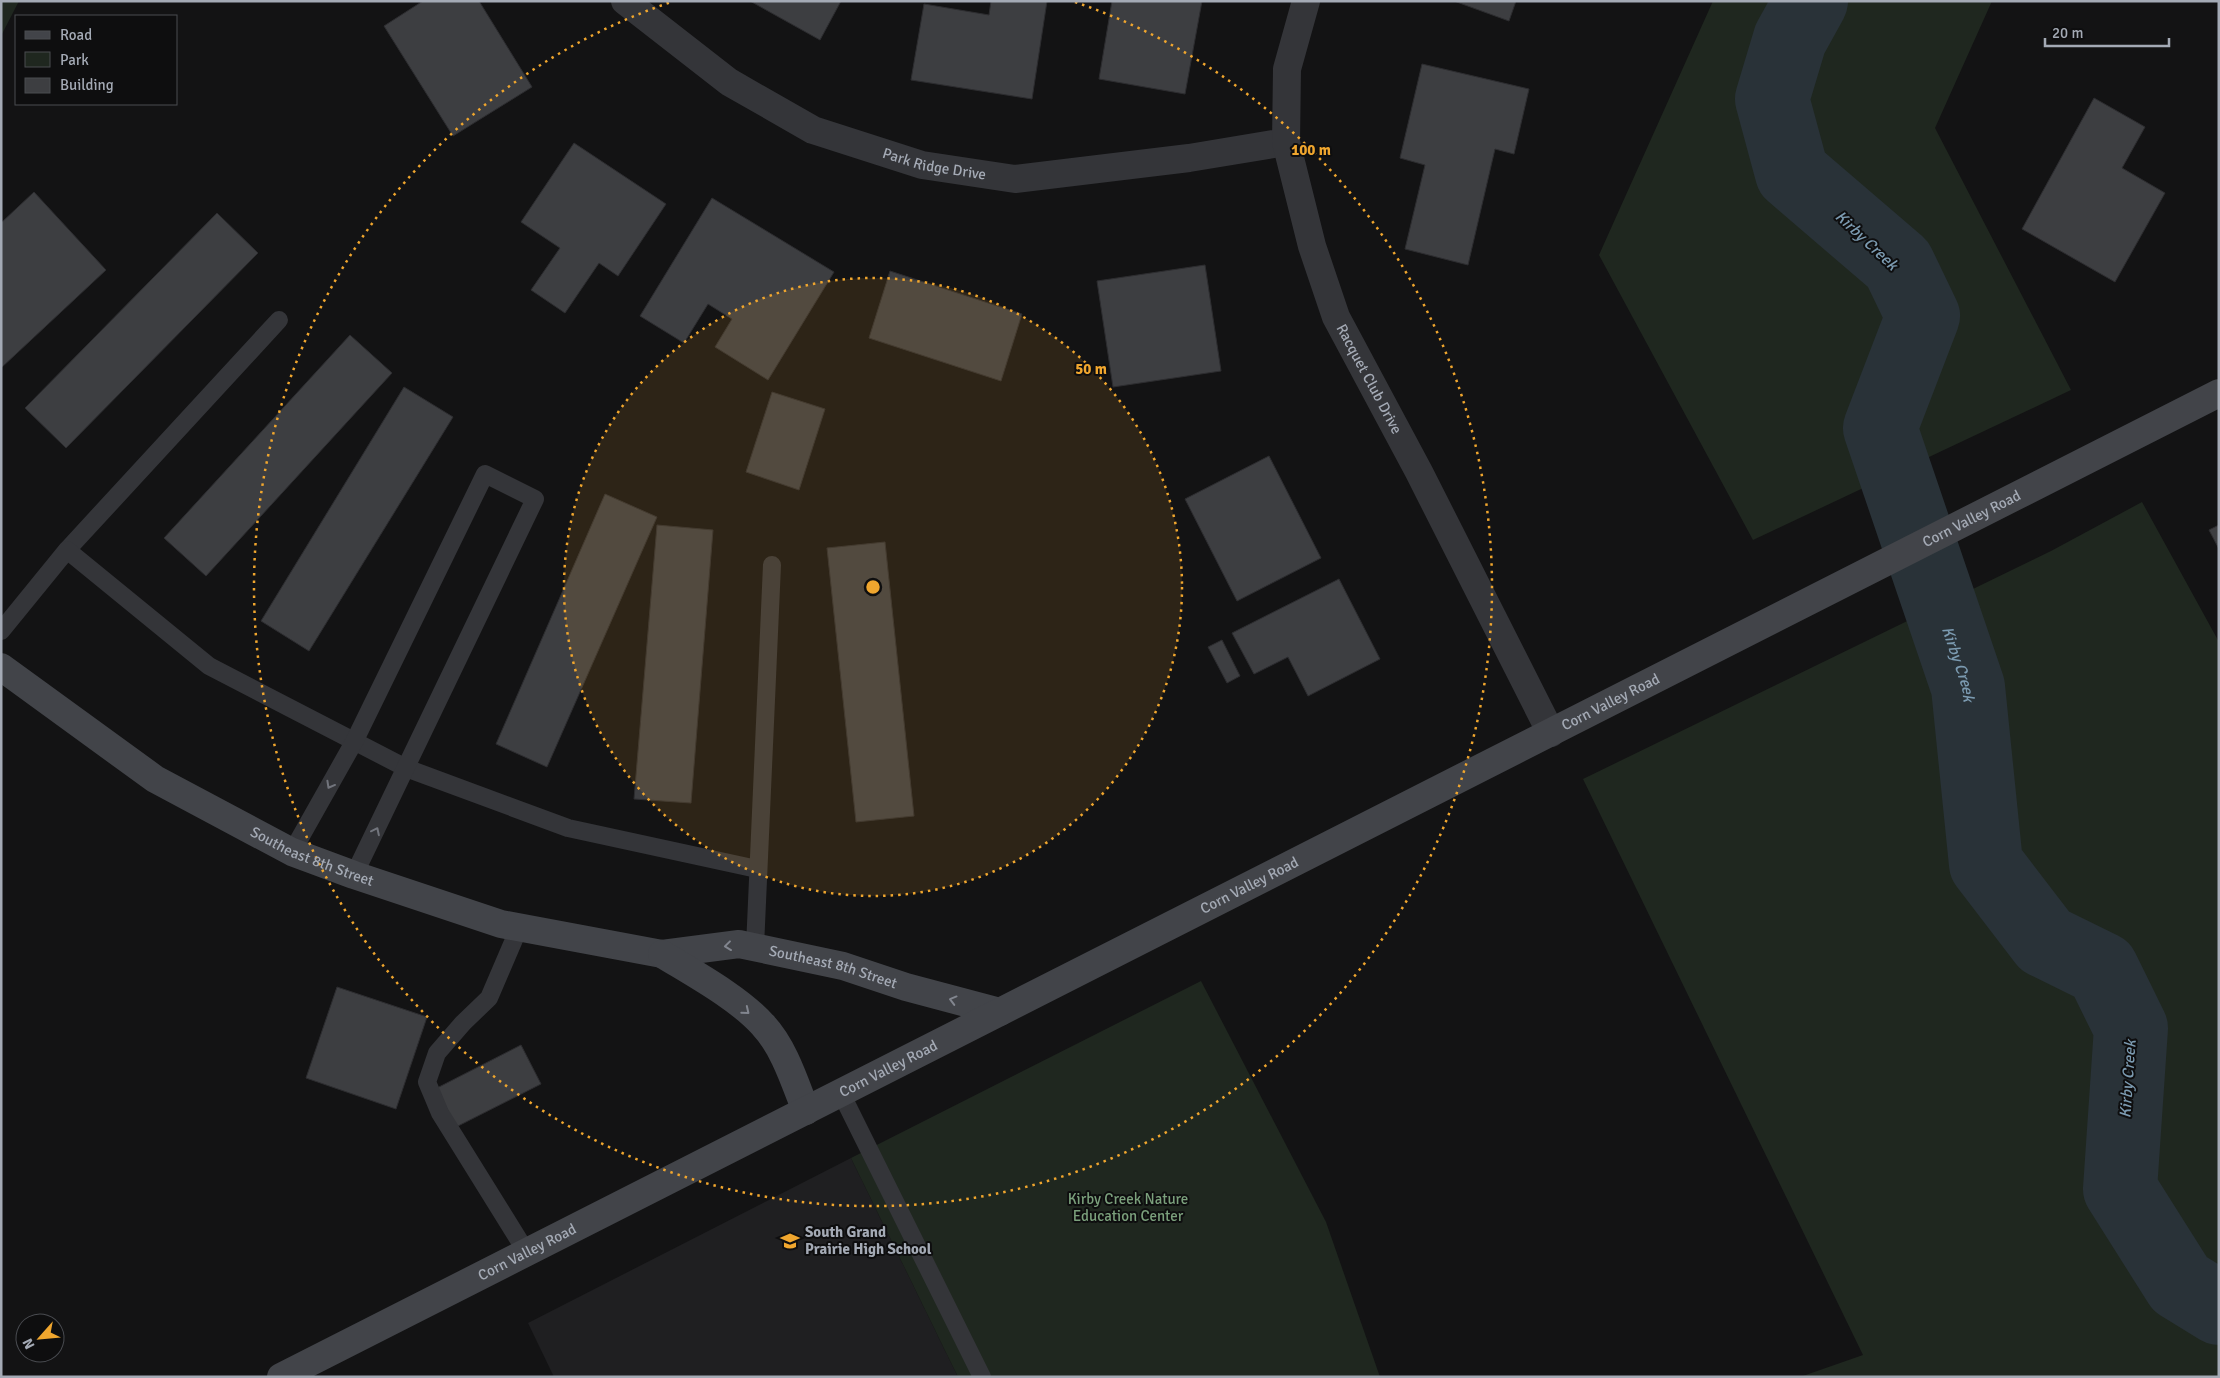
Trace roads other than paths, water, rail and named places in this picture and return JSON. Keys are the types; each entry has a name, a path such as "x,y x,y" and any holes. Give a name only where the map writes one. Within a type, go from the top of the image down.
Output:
{"main road":[{"name":"Corn Valley Road","path":"281,1377 2219,393"},
{"name":"Southeast 8th Street","path":"1,667 155,779 292,852 354,875 501,924 519,928 662,954 739,944 843,966 906,987 1000,1012"},
{"name":"Southeast 8th Street","path":"662,954 722,991 764,1025 789,1066 806,1111"}],"street":[{"name":"Park Ridge Drive","path":"625,1 729,82 813,130 922,165 1015,179 1188,158 1286,142"},
{"name":"Racquet Club Drive","path":"1306,1 1287,69 1286,142 1312,246 1336,317 1419,472 1550,733"}],"lane":[{"path":"1,631 67,550 279,320"},
{"path":"292,852 354,742 485,474 535,498 354,875"},
{"path":"67,550 209,666 406,768 568,828 757,869"},
{"path":"755,948 757,869 772,566"},
{"path":"519,928 489,998 463,1023 437,1053 427,1082 440,1113 527,1253"},
{"path":"841,1093 982,1377"}],"waterway":[{"name":"Kirby Creek","path":"1811,1 1790,39 1772,99 1792,173 1898,264 1923,316 1880,428 1968,687 1986,864 2045,941 2102,969 2131,1028 2120,1189 2180,1284 2219,1308"}],"place":[{"name":"South Grand Prairie High School","path":"790,1241"}],"park label":[{"name":"Kirby Creek Nature Education Center","path":"1128,1208"}]}
